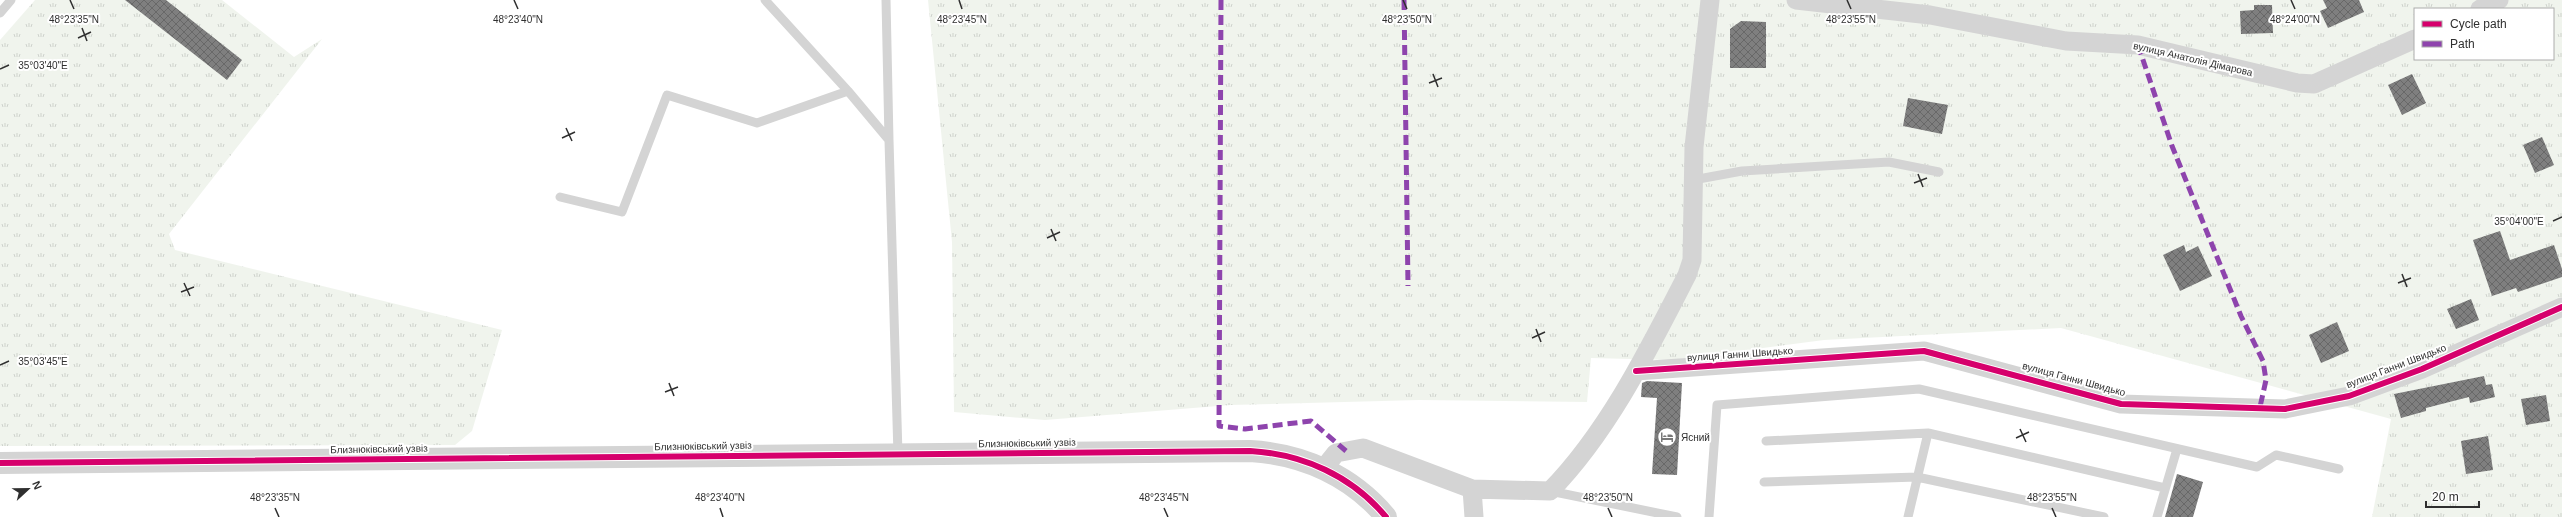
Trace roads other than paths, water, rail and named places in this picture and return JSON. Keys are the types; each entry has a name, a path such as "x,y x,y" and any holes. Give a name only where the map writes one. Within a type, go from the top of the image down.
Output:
{"street":[{"path":"1324,468 1336,453 1363,448 1472,489 1550,491 1574,467 1636,371 1687,275 1692,260 1694,147 1710,0"},
{"name":"вулиця Анатолія Дімарова","path":"1796,0 1930,15 2066,41 2138,45 2297,83 2314,84 2414,39"},
{"path":"2482,8 2499,0"},
{"name":"вулиця Ганни Швидько","path":"1636,371 1924,351 2120,404 2285,409 2349,396 2422,369 2562,306"},
{"name":"Близнюківський узвіз","path":"0,463 1250,451 1274,453 1297,458 1324,468 1354,486 1386,517"},
{"path":"1472,489 1474,517"}],"lane":[{"path":"0,13 11,0"},
{"path":"765,0 848,91 889,140"},
{"path":"886,0 898,455"},
{"path":"560,197 622,212 667,95 757,123 848,91"},
{"path":"1693,180 1742,171 1889,162 1939,172"},
{"path":"1709,517 1717,405 1919,389 2257,467 2276,455 2339,469"},
{"path":"1908,517 1928,433"},
{"path":"1766,441 1928,433 2165,488"},
{"path":"2157,517 2177,449"},
{"path":"1764,482 1917,477 2104,517"},
{"path":"1550,491 1677,517"}],"place":[{"name":"Ясний","path":"1667,437"}]}
